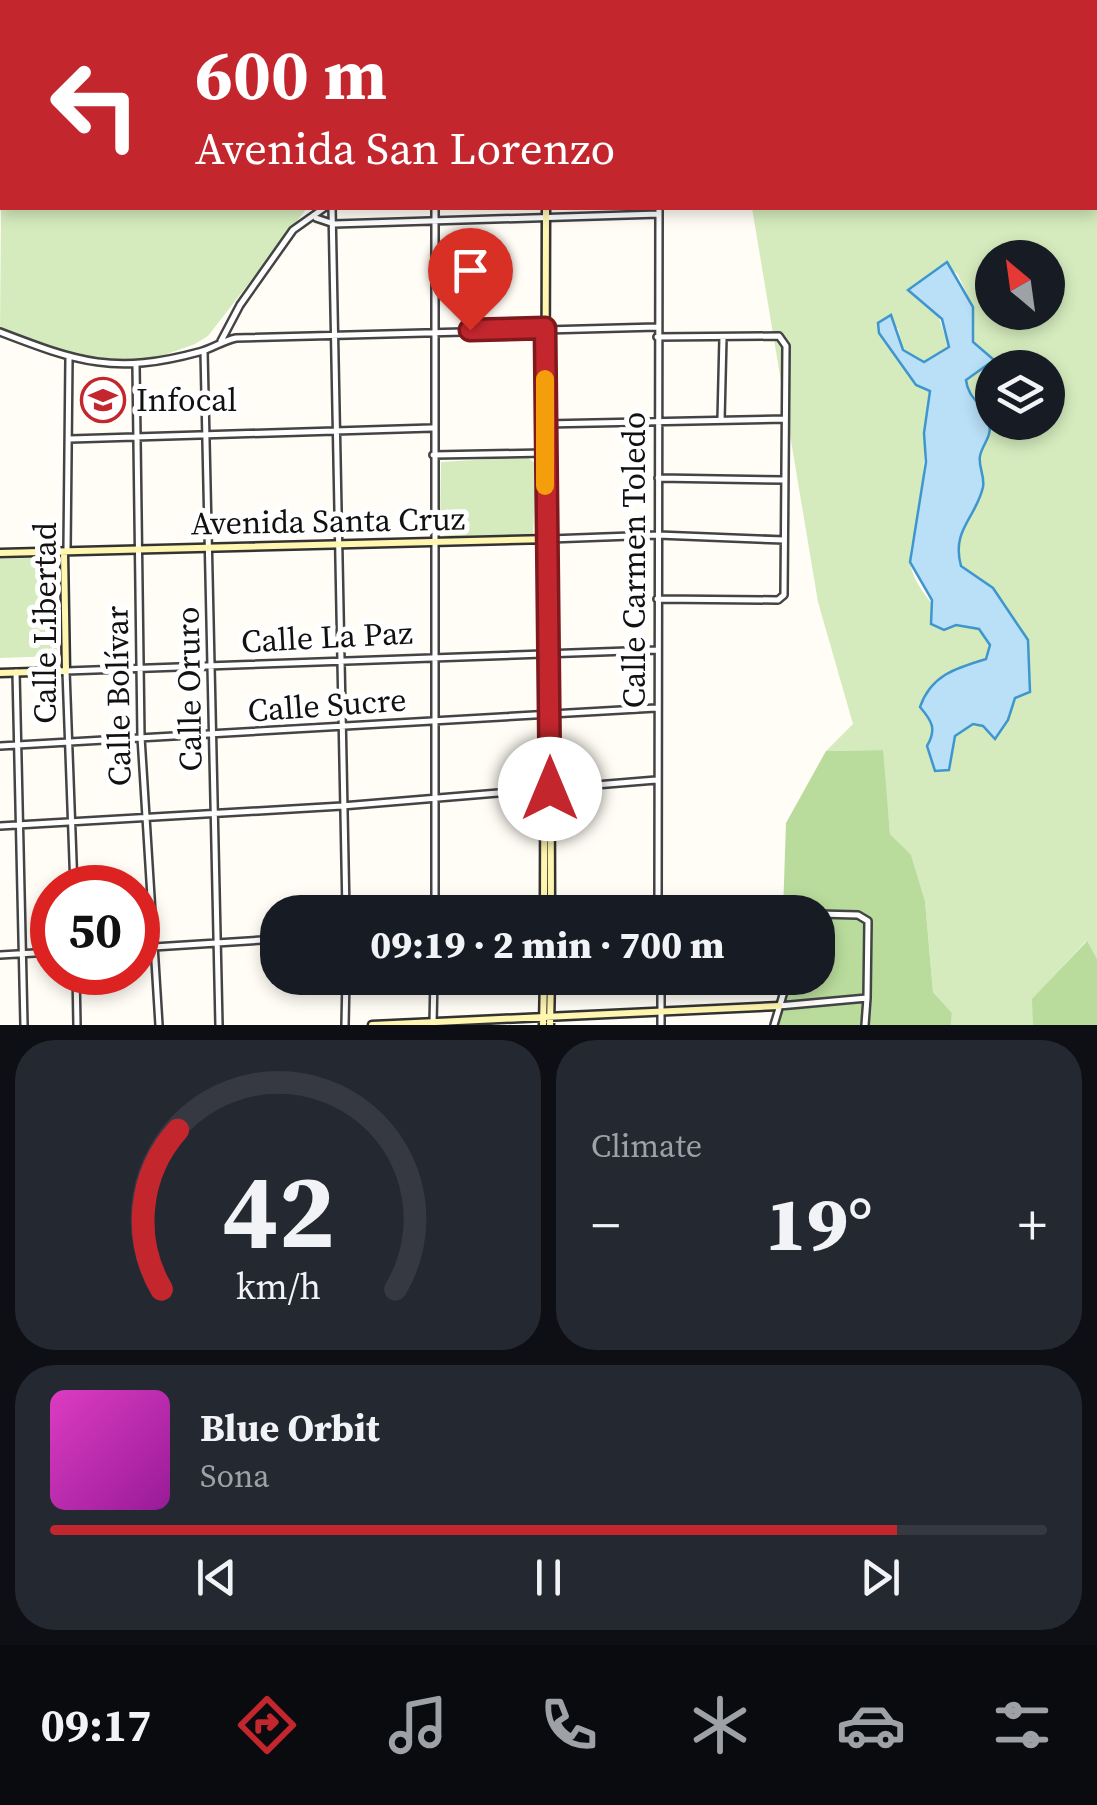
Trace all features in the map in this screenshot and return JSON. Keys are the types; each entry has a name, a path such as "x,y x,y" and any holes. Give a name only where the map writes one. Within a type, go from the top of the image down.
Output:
{"main road":[{"path":"546,212 548,895"},
{"name":"Avenida Santa Cruz","path":"0,553 435,544 547,536"},
{"name":"Calle Libertad","path":"64,552 66,671"},
{"name":"Calle La Paz","path":"0,673 66,671"},
{"path":"547,995 547,1022"},
{"path":"372,1025 547,1022 662,1010 779,1006"}],"street":[{"path":"222,341 240,305 293,230 316,218 322,210"},
{"path":"332,210 345,895"},
{"path":"435,210 435,895"},
{"path":"316,218 334,224 546,212 659,211"},
{"name":"Calle Carmen Toledo","path":"658,895 659,211"},
{"path":"0,332 93,365 136,364 204,351 222,341 334,333 657,327"},
{"path":"722,420 724,336"},
{"path":"657,337 784,338 784,595 778,600 657,600"},
{"name":"Calle Oruro","path":"204,351 218,1025"},
{"name":"Calle Libertad","path":"64,552 70,548 69,358"},
{"name":"Calle Bolívar","path":"136,364 140,737 147,865"},
{"path":"545,424 784,419"},
{"path":"70,440 433,428"},
{"path":"433,455 545,453"},
{"path":"658,478 784,480"},
{"name":"Avenida Santa Cruz","path":"547,536 784,540"},
{"name":"Calle La Paz","path":"66,671 656,650"},
{"name":"Calle Libertad","path":"66,671 73,865"},
{"path":"16,672 24,1025"},
{"name":"Calle Sucre","path":"0,746 656,708"},
{"path":"0,826 342,806 656,780"},
{"path":"835,914 858,914 868,921 865,1025"},
{"path":"160,947 260,940"},
{"path":"0,955 30,953"},
{"path":"76,995 77,1025"},
{"name":"Calle Bolívar","path":"157,995 159,1025"},
{"path":"344,1025 345,995"},
{"path":"433,1023 434,995"},
{"path":"662,995 662,1025"},
{"path":"774,1025 783,995"},
{"path":"779,1006 867,998"}],"green space":[{"path":"1,210 305,210 208,336 195,344 136,365 93,365 0,332"},
{"path":"752,210 1097,210 1097,959 1086,941 1033,999 1033,1025 951,1025 952,1013 933,992 925,901 911,856 890,834 882,750 826,751 853,724 818,602","holes":["933,271 957,273 973,307 973,342 982,350 1065,350 1065,440 983,440 980,455 984,483 959,530 956,549 961,566 993,588 1028,640 1030,692 1015,698 1008,720 994,738 983,726 973,724 955,736 949,770 935,771 932,721 921,706 925,696 938,681 956,670 986,659 990,645 979,629 957,623 936,607 913,573 910,549 920,508 930,391 880,333 898,328 903,350 924,362 949,347 926,281"]},
{"path":"975,373 975,403 968,395 966,380"},
{"path":"527,457 536,464 533,536 444,536 440,528 441,462"},
{"path":"53,557 57,656 0,658 0,559"},
{"path":"883,750 890,834 911,855 925,901 933,992 952,1013 951,1025 774,1025 783,995 835,995 835,895 784,895 786,823 826,751"},
{"path":"1087,941 1097,959 1097,1025 1033,1025 1032,999"}],"water":[{"path":"947,262 973,307 973,342 982,350 975,350 975,374 966,380 975,399 975,440 987,440 980,456 983,487 962,533 959,554 961,566 993,588 1028,640 1030,692 1015,698 1008,720 995,739 983,726 973,724 955,736 949,770 935,771 927,746 932,725 920,707 938,680 986,659 990,645 979,629 956,625 944,630 931,624 932,600 910,562 926,462 924,433 930,391 916,385 879,333 878,323 891,315 903,350 924,362 949,347 942,319 908,290"}],"slow traffic":[{"path":"545,379 545,486"}],"place":[{"name":"Infocal","path":"103,400"}],"route":[{"path":"470,330 545,328 550,789"}]}
